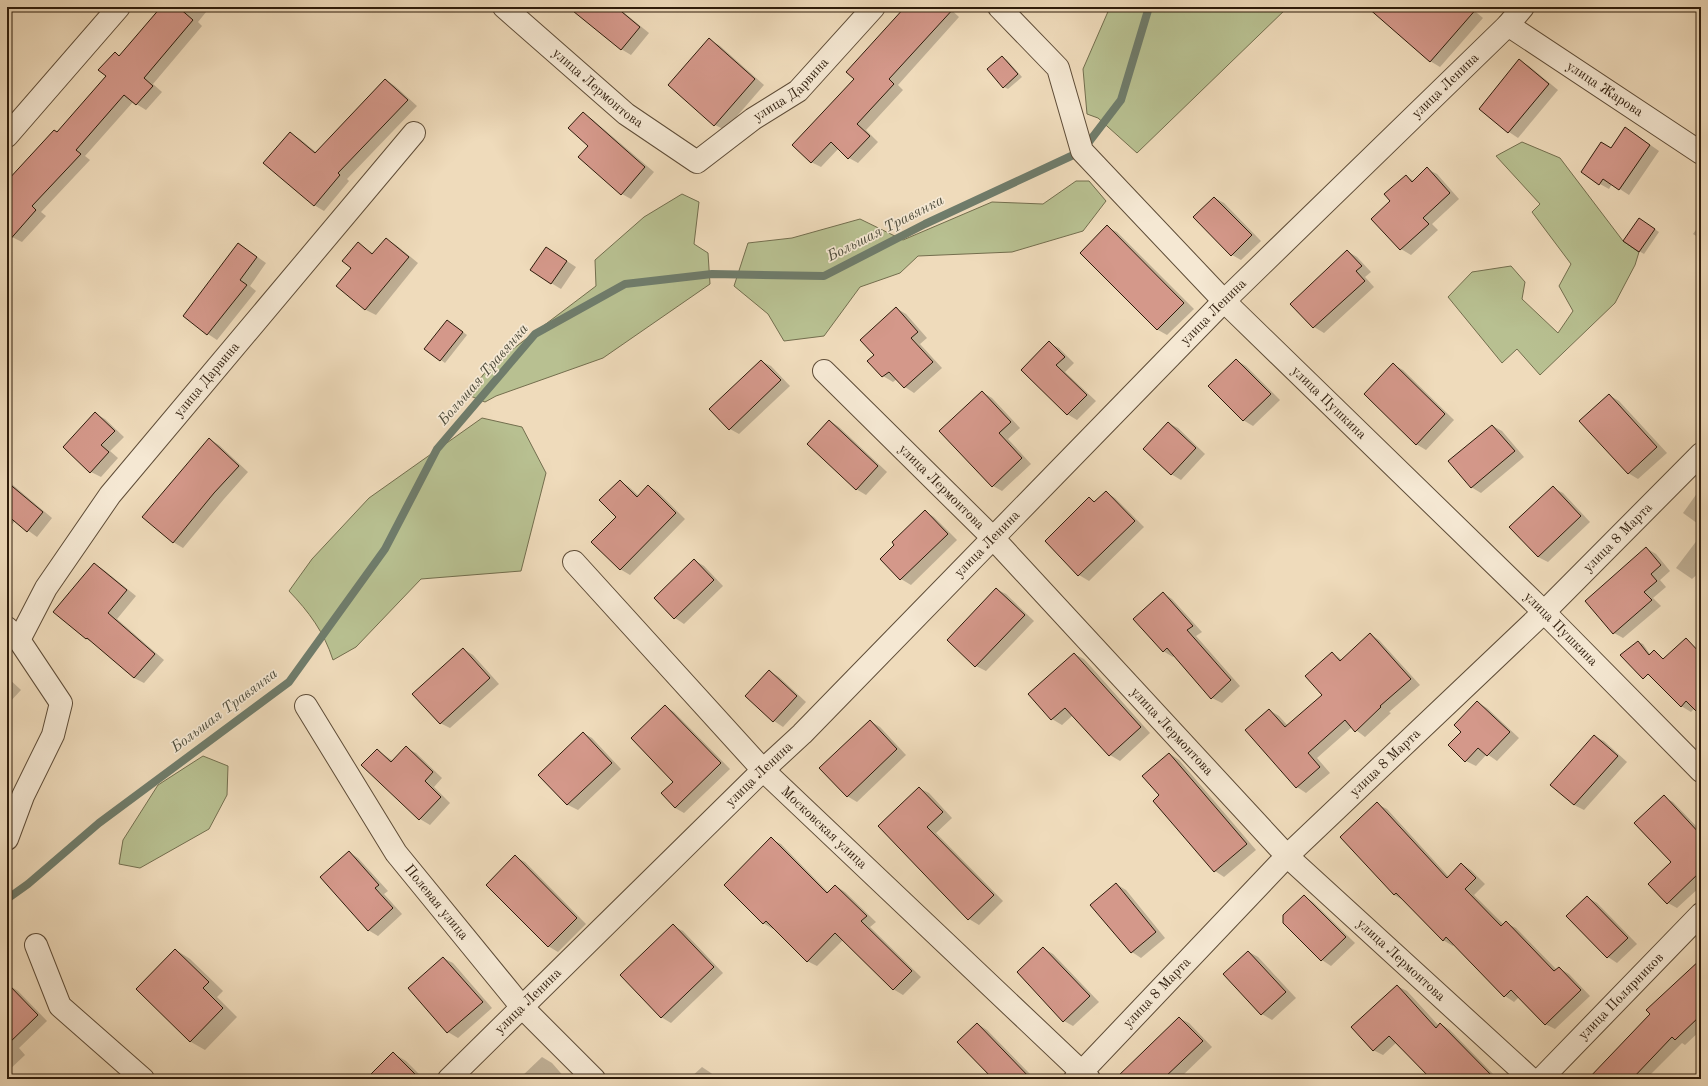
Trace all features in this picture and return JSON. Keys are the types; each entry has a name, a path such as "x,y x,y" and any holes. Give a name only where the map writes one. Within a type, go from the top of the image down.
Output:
{"street":[{"path":"7,136 119,7"},
{"name":"улица Лермонтова","path":"504,7 626,114 698,162"},
{"name":"улица Дарвина","path":"698,162 753,119 798,90 874,7"},
{"name":"улица Пушкина","path":"999,7 1058,68 1082,151 1224,301 1544,612 1701,771"},
{"name":"улица Ленина","path":"449,1079 521,1006 763,770 802,734 1224,301 1508,25 1523,7"},
{"name":"улица Жарова","path":"1508,25 1701,153"},
{"name":"улица Дарвина","path":"13,634 110,495 414,133"},
{"name":"улица Лермонтова","path":"824,371 993,538 1287,856 1531,1079"},
{"name":"улица 8 Марта","path":"1082,1077 1287,856 1544,612 1701,454"},
{"name":"Московская улица","path":"574,562 763,770 1082,1077"},
{"path":"7,839 23,796 53,736 60,703 13,634"},
{"name":"Полевая улица","path":"306,706 396,853 521,1006 594,1079"},
{"name":"улица Полярников","path":"1541,1079 1701,914"},
{"path":"36,945 60,1006 143,1079"}],"green space":[{"path":"1110,7 1288,7 1137,153 1098,118 1087,114 1083,69"},
{"path":"1522,142 1560,158 1623,241 1639,252 1635,265 1615,303 1540,375 1517,349 1502,363 1448,297 1472,272 1511,266 1525,282 1522,299 1558,333 1573,311 1559,286 1571,264 1532,212 1540,204 1496,156"},
{"path":"1076,181 1089,181 1106,201 1083,231 1012,252 918,256 900,273 860,287 824,336 784,341 768,314 734,286 748,243 792,238 860,219 903,240 992,202 1043,204"},
{"path":"682,194 699,202 694,244 708,253 710,284 603,358 496,396 485,402 468,395 489,367 596,286 595,260 644,217"},
{"path":"482,418 522,427 546,473 521,571 421,579 356,647 333,660 325,640 315,623 289,591 312,559 369,498"},
{"path":"203,756 228,766 227,795 209,829 140,868 119,864 123,840 158,785"}],"building":[{"path":"161,7 178,7 193,20 144,78 153,86 136,105 124,95 76,150 81,154 32,206 36,210 7,243 7,181 54,130 57,132 106,76 98,70 115,52 119,56"},
{"path":"568,7 616,7 640,27 621,50"},
{"path":"905,7 955,7 889,79 894,84 857,124 870,136 848,159 831,142 811,163 792,145 854,79 846,72"},
{"path":"1367,7 1478,7 1430,62"},
{"path":"709,38 755,79 714,126 668,85"},
{"path":"1002,56 1018,74 1003,88 987,69"},
{"path":"1519,59 1549,84 1508,133 1479,109"},
{"path":"385,79 408,100 338,173 340,175 314,206 263,163 290,132 315,153"},
{"path":"583,112 645,167 621,195 578,157 588,146 568,128"},
{"path":"1625,127 1650,145 1619,190 1603,179 1599,185 1581,172 1601,142 1611,148"},
{"path":"1427,167 1450,193 1423,218 1429,224 1400,250 1371,219 1390,201 1384,194 1406,175 1412,182"},
{"path":"1214,197 1252,235 1231,256 1193,217"},
{"path":"1639,218 1655,229 1639,252 1623,241"},
{"path":"1107,225 1184,303 1157,330 1080,253"},
{"path":"386,238 409,257 365,310 336,286 351,268 342,261 358,242 372,254"},
{"path":"238,243 257,257 240,280 247,285 207,335 183,316"},
{"path":"546,247 567,261 551,284 530,270"},
{"path":"1347,250 1362,266 1356,271 1365,281 1313,328 1290,304"},
{"path":"896,307 918,332 911,338 933,362 904,388 889,372 882,377 867,361 874,355 860,340"},
{"path":"447,320 463,332 440,361 424,349"},
{"path":"1049,341 1065,357 1056,365 1087,395 1067,415 1021,370"},
{"path":"1236,359 1271,394 1243,421 1208,386"},
{"path":"761,360 781,380 729,430 709,409"},
{"path":"1393,363 1445,414 1416,445 1364,394"},
{"path":"982,391 1011,422 999,433 1022,458 992,487 939,431"},
{"path":"1609,394 1657,447 1628,474 1579,421"},
{"path":"95,412 115,431 101,445 109,452 90,473 63,447"},
{"path":"829,420 878,466 856,490 807,444"},
{"path":"1168,422 1196,448 1171,475 1143,449"},
{"path":"1492,425 1515,451 1471,488 1448,461"},
{"path":"209,438 239,466 214,493 173,543 142,517"},
{"path":"620,480 637,497 648,485 676,513 620,570 591,542 616,517 599,500"},
{"path":"7,482 43,512 27,532 7,515"},
{"path":"1553,486 1581,516 1538,557 1509,527"},
{"path":"1106,491 1135,521 1078,576 1045,541 1089,497 1094,502"},
{"path":"925,510 948,534 900,580 880,559 894,545 892,542"},
{"path":"1646,547 1661,565 1651,574 1657,581 1644,592 1652,600 1613,634 1585,601"},
{"path":"694,559 714,580 674,619 654,598"},
{"path":"94,563 127,590 108,613 155,654 134,678 87,638 86,639 53,612"},
{"path":"996,588 1025,615 975,667 947,640"},
{"path":"1163,592 1193,626 1187,630 1231,680 1211,699 1167,648 1163,652 1133,619"},
{"path":"1370,633 1411,679 1380,706 1381,707 1355,732 1345,720 1308,753 1320,767 1296,788 1245,730 1269,709 1285,727 1322,695 1305,676 1332,652 1340,661"},
{"path":"1686,638 1701,654 1701,716 1686,701 1681,707 1648,674 1643,679 1620,655 1638,641 1649,655 1654,650 1663,659"},
{"path":"463,648 490,678 440,724 412,694"},
{"path":"1074,653 1141,727 1109,756 1065,708 1051,720 1028,694"},
{"path":"769,670 797,696 773,722 745,696"},
{"path":"1477,701 1510,732 1487,756 1478,748 1465,762 1448,745 1461,732 1454,725"},
{"path":"665,705 721,763 675,808 661,793 673,782 631,738"},
{"path":"870,720 897,749 847,797 819,768"},
{"path":"583,732 612,763 567,805 538,775"},
{"path":"1594,735 1618,756 1574,805 1550,785"},
{"path":"406,746 433,772 425,781 441,797 419,820 361,765 377,749 391,762"},
{"path":"1169,753 1247,844 1214,872 1153,801 1159,795 1142,776"},
{"path":"919,787 943,812 927,827 994,895 968,920 878,826"},
{"path":"1664,795 1701,835 1701,871 1667,904 1648,884 1671,862 1634,823"},
{"path":"1377,802 1447,878 1461,863 1476,878 1465,889 1501,926 1506,921 1554,971 1559,967 1581,990 1545,1025 1511,990 1504,997 1446,937 1443,941 1396,893 1394,895 1340,837"},
{"path":"771,837 827,893 835,885 867,916 861,921 912,971 893,990 835,933 807,962 766,921 763,924 724,885"},
{"path":"349,851 379,885 375,888 393,908 368,931 320,877"},
{"path":"515,855 577,918 548,947 486,885"},
{"path":"1116,883 1156,932 1131,953 1090,905"},
{"path":"1304,895 1346,937 1321,961 1283,923 1283,915"},
{"path":"1587,896 1628,938 1607,958 1566,916"},
{"path":"673,924 714,967 661,1018 620,975"},
{"path":"1043,947 1090,996 1063,1022 1017,972"},
{"path":"175,949 209,982 203,988 223,1008 190,1042 136,989"},
{"path":"1248,951 1286,992 1261,1015 1223,974"},
{"path":"443,957 483,1002 447,1033 408,988"},
{"path":"1701,959 1701,1015 1675,1040 1672,1037 1632,1079 1588,1079 1650,1014 1646,1010"},
{"path":"7,983 38,1015 7,1045"},
{"path":"1397,985 1436,1028 1440,1023 1495,1079 1431,1079 1389,1036 1373,1051 1351,1027"},
{"path":"1179,1017 1203,1041 1163,1079 1115,1079"},
{"path":"977,1023 1031,1079 993,1079 957,1042"},
{"path":"393,1052 420,1079 366,1079"}],"waterway":[{"name":"Большая Травянка","path":"7,899 28,884 99,823 289,682 385,549 437,449 535,334 625,284 712,274 824,276 925,224 1082,151 1121,100 1149,7"}]}
